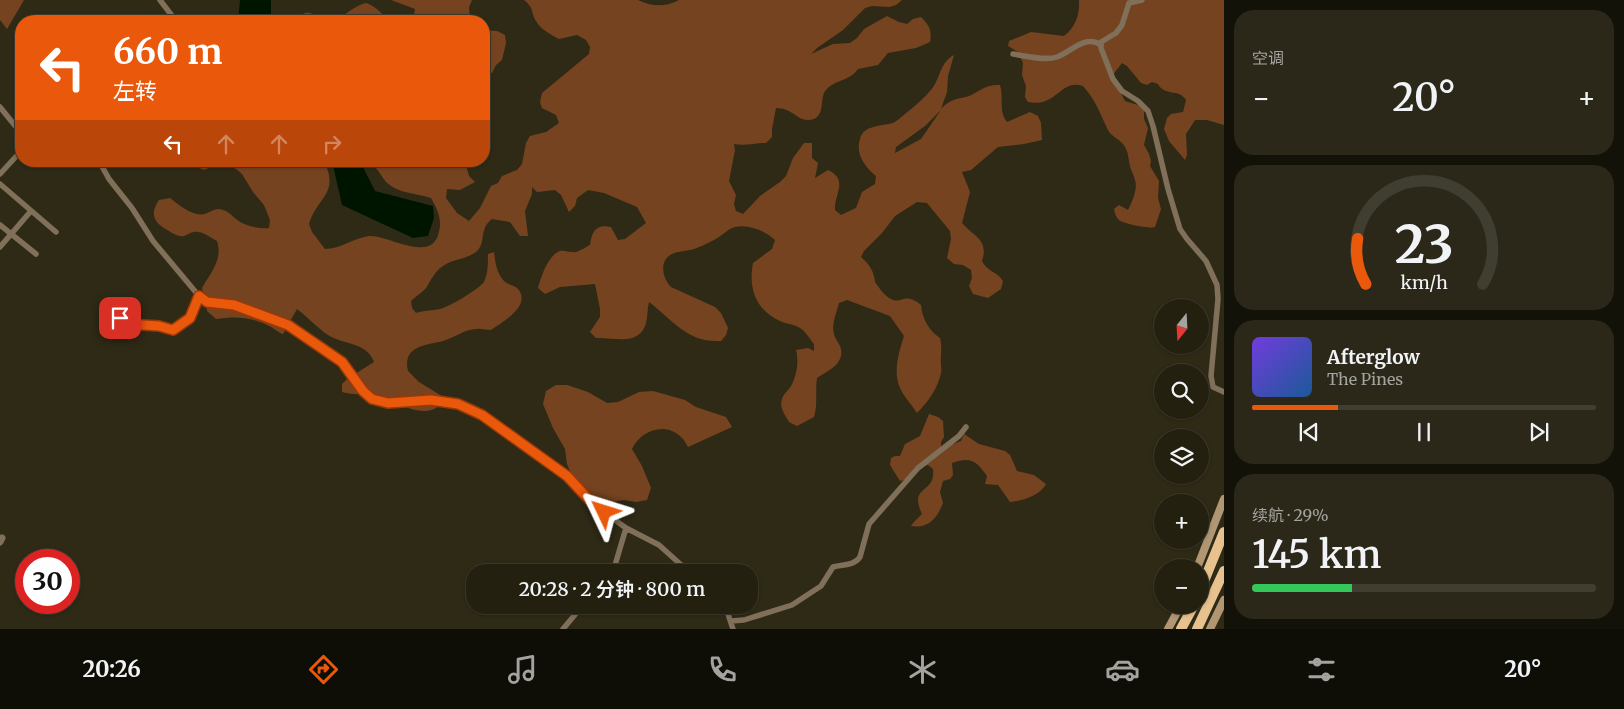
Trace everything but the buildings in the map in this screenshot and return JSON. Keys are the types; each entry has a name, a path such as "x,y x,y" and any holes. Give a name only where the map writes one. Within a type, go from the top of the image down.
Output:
{"highway":[{"path":"1209,569 1224,532"},
{"path":"1197,629 1224,571"},
{"path":"1181,629 1189,614"}],"main road":[{"path":"1200,559 1224,498"},
{"path":"1210,629 1224,600"},
{"path":"1168,629 1176,614"}],"street":[{"path":"160,0 171,15"},
{"path":"1142,0 1129,3 1122,25 1116,33 1101,42 1100,48 1113,79 1122,91 1138,101 1148,111 1180,229 1206,261 1217,285 1218,298 1211,376 1213,387 1224,392"},
{"path":"1013,54 1044,58 1057,57 1076,45 1087,42 1096,42 1101,45"},
{"path":"0,107 15,126"},
{"path":"0,174 15,157"},
{"path":"102,167 153,241 199,296 207,302 234,305 288,325 342,362 363,391 372,399 388,403 431,400 458,404 482,415 567,476 593,504 626,528 659,545 680,564"},
{"path":"0,184 56,232"},
{"path":"0,247 31,211"},
{"path":"0,225 36,254"},
{"path":"120,318 126,324 159,326 173,330 190,318 199,296"},
{"path":"731,621 744,620 792,605 821,586 833,567 858,561 869,524 918,468 959,436 966,427"},
{"path":"615,564 626,528"},
{"path":"563,629 576,614"},
{"path":"728,614 733,629"}],"shaded area":[{"path":"0,0 24,0 7,29 0,20"},
{"path":"240,0 271,0 271,15 239,15"},
{"path":"391,0 472,0 469,7 470,15 414,15 415,9"},
{"path":"524,0 638,0 648,4 659,5 679,0 902,0 896,5 889,7 872,6 865,8 843,30 811,54 833,44 850,43 864,29 887,16 907,24 913,19 921,17 930,29 930,42 916,48 888,53 878,65 858,69 850,76 831,86 824,93 821,110 817,117 808,120 786,110 776,108 772,137 766,143 734,144 735,150 729,181 736,195 734,204 736,211 743,214 760,196 786,176 793,158 804,143 812,143 812,158 818,163 815,178 828,170 838,178 839,188 835,210 841,215 856,208 862,192 875,184 876,176 868,169 860,155 859,145 862,134 874,127 893,123 912,108 931,90 945,62 954,55 948,76 947,92 941,109 952,101 990,86 1000,85 1002,108 1007,122 1030,112 1038,116 1041,123 1042,140 998,147 971,170 962,172 970,192 962,223 982,243 984,254 982,261 984,265 1003,281 1001,289 988,298 973,294 969,286 972,278 971,270 963,265 954,264 947,258 951,239 950,231 927,203 917,202 895,216 882,233 864,251 861,257 871,268 875,282 887,296 895,300 911,299 921,305 927,324 940,338 940,379 932,394 917,413 904,396 898,383 897,363 904,336 890,316 847,300 839,303 833,326 841,349 840,359 830,370 817,378 814,417 797,426 789,422 781,402 795,377 796,350 808,348 814,351 814,344 800,328 782,322 765,311 756,298 752,281 753,263 772,249 775,240 762,231 751,227 735,227 715,240 694,249 672,254 663,265 664,275 671,287 715,307 721,313 728,328 726,335 721,341 709,341 690,334 673,323 649,302 646,323 638,335 625,339 596,338 590,332 600,317 595,284 560,287 545,294 538,288 543,273 556,253 560,251 576,252 590,245 592,236 598,228 611,227 618,240 625,239 646,223 637,207 604,193 588,190 577,198 575,206 569,212 561,195 555,190 537,192 532,187 532,194 525,211 528,236 520,236 510,222 492,219 485,227 482,243 478,250 470,256 447,263 440,268 425,290 411,301 412,308 416,313 440,309 450,305 484,282 487,272 488,254 494,252 500,275 506,282 517,288 521,295 519,307 514,313 491,330 468,330 447,340 417,348 412,352 407,363 408,371 419,382 445,398 439,406 432,410 414,410 377,397 342,392 342,384 347,379 374,362 371,356 361,347 328,335 297,309 283,334 263,323 250,319 216,319 207,311 202,288 217,260 217,241 206,234 195,232 180,236 164,228 157,222 154,214 159,200 170,198 186,210 196,214 205,214 220,209 227,211 247,225 269,228 270,220 264,205 242,174 231,167 326,167 330,181 326,195 309,224 312,232 325,249 331,249 369,236 417,247 426,247 433,243 438,235 440,225 438,211 431,198 391,186 375,167 467,167 469,176 475,182 460,190 447,189 446,198 457,213 469,221 480,208 491,186 498,183 502,176 517,170 522,164 526,143 530,136 546,132 559,123 556,115 542,108 540,102 542,93 589,54 590,47 586,40 577,35 559,39 550,34 538,24 531,8","holes":["941,110 921,139 895,153 896,147 925,126"]},
{"path":"1079,0 1224,0 1224,125 1207,120 1195,120 1186,134 1187,155 1185,160 1169,141 1164,129 1167,118 1171,114 1183,112 1186,100 1183,96 1164,90 1158,84 1152,82 1147,85 1141,83 1127,66 1122,63 1112,76 1125,101 1141,106 1144,111 1144,119 1148,128 1144,145 1151,161 1150,166 1159,181 1158,198 1161,209 1155,227 1122,222 1116,217 1114,209 1119,205 1128,210 1130,207 1135,191 1135,178 1130,168 1125,147 1108,131 1094,101 1083,86 1069,86 1046,101 1038,103 1028,102 1025,97 1026,86 1022,75 1023,63 1018,52 1008,46 1009,41 1031,32 1064,36 1072,29 1076,20"},
{"path":"366,3 373,6 384,15 343,15"},
{"path":"304,13 316,15 301,15"},
{"path":"490,30 497,31 505,35 506,43 502,60 496,65 492,73 490,73"},
{"path":"196,167 211,167 204,170"},
{"path":"333,167 363,167 375,191 433,206 434,218 428,236 413,238 342,205"},
{"path":"556,385 567,385 588,392 607,403 618,402 639,392 653,391 685,400 696,407 726,417 732,427 688,447 675,432 661,429 647,433 641,437 632,449 642,466 651,488 647,500 636,502 624,500 601,504 579,493 567,464 565,449 553,428 543,404 546,391"},
{"path":"929,414 943,421 944,437 941,442 941,449 961,441 964,434 979,444 1005,451 1010,455 1017,471 1034,475 1046,484 1044,488 1031,497 1010,502 998,485 985,484 987,476 976,463 968,460 958,461 952,463 953,475 950,479 943,481 940,492 943,503 935,518 923,526 911,526 922,514 918,498 920,493 931,483 933,469 928,465 922,466 909,479 900,481 890,465 891,458 900,456 905,444 920,436"}],"route":[{"path":"120,318 126,324 159,326 173,330 183,325 190,318 199,296 207,302 218,305 234,305 288,325 342,362 363,391 372,399 388,403 431,400 458,404 482,415 567,476 593,504 604,512"}]}
